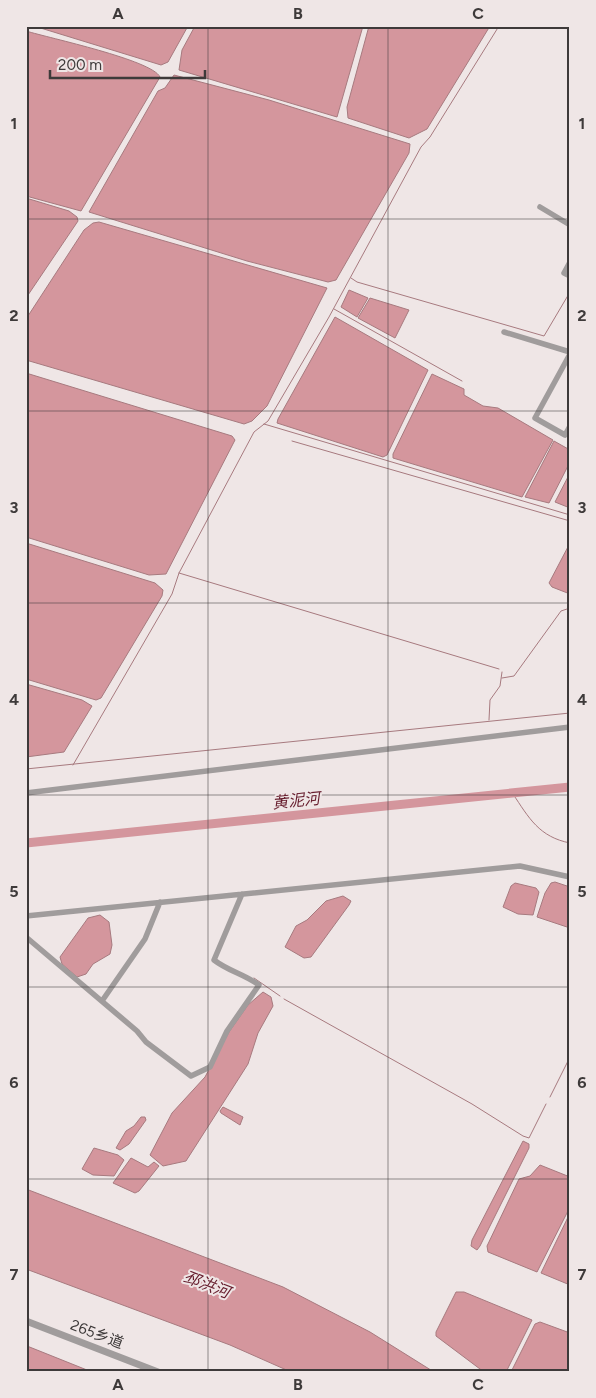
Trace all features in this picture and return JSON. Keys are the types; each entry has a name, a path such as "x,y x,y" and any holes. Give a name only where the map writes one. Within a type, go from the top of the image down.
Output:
{"street":[{"path":"540,207 570,225"},
{"path":"570,262 564,273 570,276"},
{"path":"504,332 570,353 536,418 565,435 570,426"},
{"path":"26,793 570,727"},
{"path":"26,916 520,866 570,877"},
{"path":"26,937 138,1031 149,1044 191,1076 210,1067 227,1031 259,985 245,975 225,968 214,960 242,894"},
{"path":"102,1001 146,939 160,902"},
{"name":"265乡道","path":"26,1321 158,1372"}],"water":[{"path":"34,26 188,26 168,62 161,65"},
{"path":"195,26 363,26 337,117 179,70 182,50"},
{"path":"369,26 490,26 427,129 409,138 348,118 347,107"},
{"path":"26,31 120,57 153,70 160,77 81,211 26,196"},
{"path":"174,75 269,100 410,144 409,153 336,280 328,282 247,261 89,212 158,91 165,88"},
{"path":"26,198 69,211 77,217 78,221 26,298"},
{"path":"99,222 327,288 267,406 252,421 244,424 26,360 26,319 84,230 93,223"},
{"path":"349,290 368,298 357,317 341,307"},
{"path":"370,298 409,310 395,338 358,318"},
{"path":"335,317 428,370 387,455 383,457 277,423"},
{"path":"26,373 232,436 235,440 166,574 149,575 26,537"},
{"path":"432,374 464,389 464,395 483,406 498,408 553,440 522,497 393,458 393,454"},
{"path":"554,441 570,450 570,462 549,503 525,497"},
{"path":"570,473 570,508 555,502"},
{"path":"26,543 155,583 163,590 162,596 101,698 96,700 26,679"},
{"path":"570,543 570,594 552,587 549,583"},
{"path":"26,684 82,700 92,706 64,752 26,757"},
{"path":"555,882 570,887 570,928 537,917 545,893 551,883"},
{"path":"515,883 536,888 539,892 533,915 518,914 503,907 511,886"},
{"path":"343,896 351,901 349,905 311,957 304,958 285,947 296,926 307,920 326,901"},
{"path":"100,915 109,922 112,945 110,954 93,964 86,974 77,977 62,964 60,957 88,918"},
{"path":"263,992 271,997 273,1006 258,1033 248,1064 186,1161 163,1166 150,1155 172,1113 205,1077 229,1032 248,1005"},
{"path":"223,1107 243,1117 240,1125 221,1113 220,1111"},
{"path":"141,1117 145,1117 146,1120 129,1144 120,1150 116,1148 126,1131 134,1126"},
{"path":"523,1141 529,1144 529,1148 477,1250 471,1246 472,1240"},
{"path":"94,1148 118,1155 124,1160 114,1176 93,1175 82,1169"},
{"path":"131,1158 148,1167 154,1162 159,1166 139,1191 135,1193 113,1183"},
{"path":"540,1165 570,1177 570,1207 537,1272 488,1252 487,1246 519,1179 530,1176"},
{"name":"邳洪河","path":"26,1189 283,1287 370,1332 434,1372 291,1372 230,1345 26,1269"},
{"path":"570,1213 570,1285 541,1273"},
{"path":"456,1292 464,1292 532,1320 506,1372 484,1372 436,1336 436,1332"},
{"path":"540,1322 570,1333 570,1372 511,1372 535,1324"},
{"path":"27,1346 92,1372 26,1372"}],"waterway":[{"path":"73,765 172,594 179,573 254,432 268,421 329,317 421,147 430,137 499,26"},
{"path":"351,278 357,282 544,336 570,292"},
{"path":"334,309 462,381"},
{"path":"264,424 570,515"},
{"path":"292,441 570,521"},
{"path":"179,573 499,669"},
{"path":"502,678 514,676 561,611 570,608"},
{"path":"489,720 490,700 500,686 502,672"},
{"path":"26,769 570,713"},
{"name":"黄泥河","path":"26,843 570,787"},
{"path":"513,794 536,825 550,836 570,843"},
{"path":"254,978 280,996"},
{"path":"284,999 472,1104 523,1136 529,1138 546,1104"},
{"path":"550,1097 570,1057"}]}
